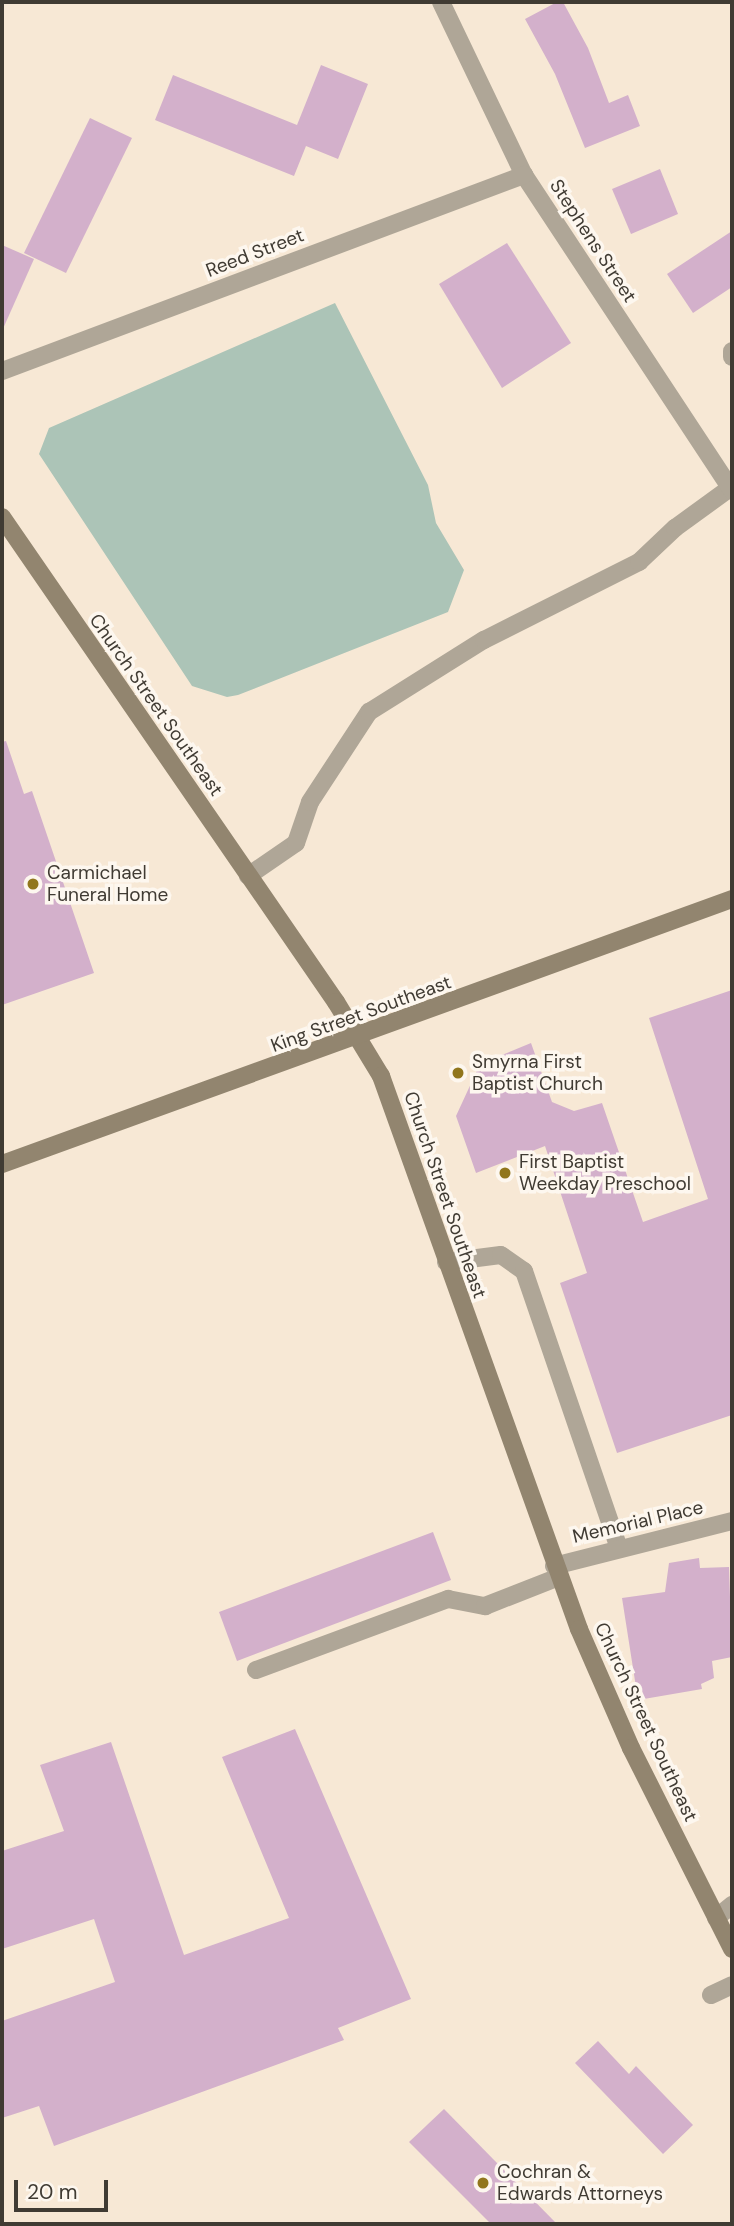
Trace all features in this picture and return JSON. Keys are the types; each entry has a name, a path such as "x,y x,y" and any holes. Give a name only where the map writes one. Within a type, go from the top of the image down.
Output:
{"street":[{"name":"Stephens Street","path":"441,2 524,175 731,489"},
{"name":"Reed Street","path":"2,371 524,175"},
{"path":"732,351 732,357"},
{"path":"248,876 296,844 310,802 369,712 484,640 639,562 675,528 731,489"},
{"name":"Church Street Southeast","path":"2,517 359,1038 381,1076 556,1572 631,1748 732,1949"},
{"name":"King Street Southeast","path":"2,1164 359,1038 732,899"},
{"path":"446,1262 501,1255 524,1270 620,1548"},
{"name":"Memorial Place","path":"256,1670 447,1599 485,1606 556,1572 620,1548 732,1521"},
{"path":"716,1918 732,1905"},
{"path":"712,1995 732,1985"}],"green space":[{"path":"335,303 428,485 436,523 464,570 448,612 238,695 227,697 192,686 39,454 49,428"}],"building":[{"path":"557,2 563,2 588,48 609,103 628,95 640,126 585,148 555,74 525,19"},
{"path":"321,65 368,84 338,159 306,146 294,176 155,120 173,75 297,125"},
{"path":"90,118 132,138 66,273 24,253"},
{"path":"660,169 678,214 631,234 612,189"},
{"path":"732,231 732,287 693,313 667,274"},
{"path":"507,243 571,343 502,388 439,284"},
{"path":"2,245 34,259 2,331"},
{"name":"Carmichael Funeral Home","path":"6,741 24,794 32,791 94,973 2,1005 2,742"},
{"path":"732,990 732,1415 617,1453 560,1283 587,1273 545,1146 476,1173 456,1116 480,1064 531,1043 552,1102 574,1111 602,1103 643,1222 708,1199 649,1018"},
{"path":"433,1532 451,1580 237,1661 219,1612"},
{"path":"699,1558 700,1568 729,1567 732,1657 712,1661 714,1678 701,1684 702,1689 638,1700 622,1598 665,1592 669,1563"},
{"path":"295,1729 411,1999 338,2028 344,2040 54,2146 39,2106 2,2118 2,2021 115,1982 94,1919 2,1949 2,1851 64,1831 40,1765 111,1742 184,1955 289,1918 222,1757"},
{"path":"598,2041 629,2074 636,2066 693,2125 663,2154 575,2063"},
{"name":"Cochran & Edwards Attorneys","path":"444,2109 557,2224 491,2224 409,2142"}],"place":[{"name":"Carmichael Funeral Home","path":"33,884"},
{"name":"Smyrna First Baptist Church","path":"458,1073"},
{"name":"First Baptist Weekday Preschool","path":"505,1173"},
{"name":"Cochran & Edwards Attorneys","path":"483,2183"}]}
